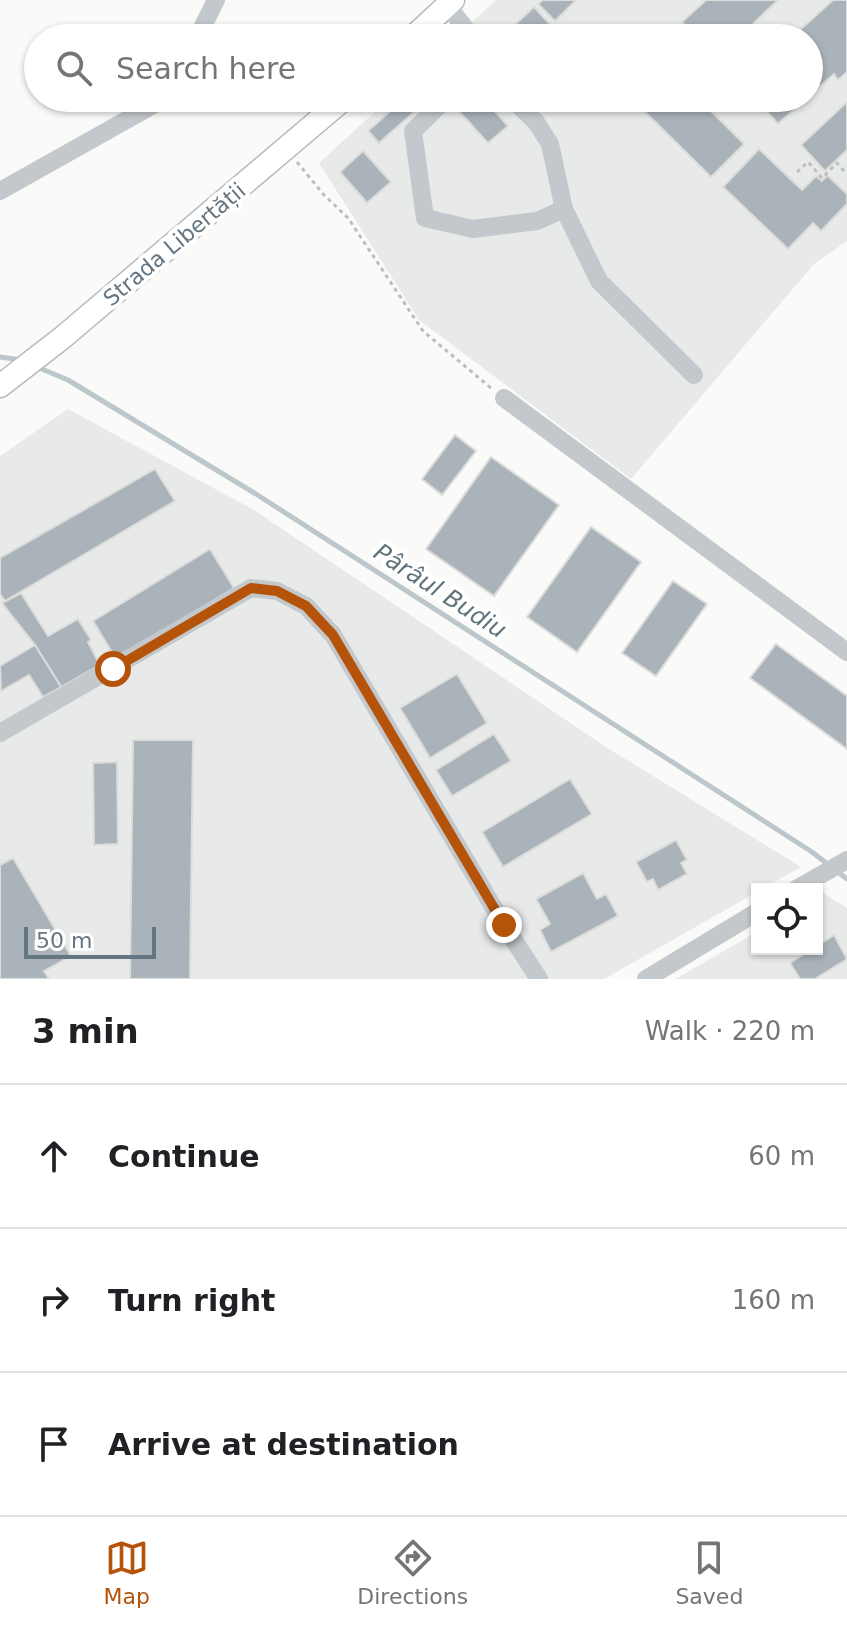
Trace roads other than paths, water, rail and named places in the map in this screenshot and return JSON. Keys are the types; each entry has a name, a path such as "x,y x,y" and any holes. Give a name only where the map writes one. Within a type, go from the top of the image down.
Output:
{"main road":[{"path":"427,24 450,3"},
{"name":"Strada Libertății","path":"0,386 62,338 328,112"}],"street":[{"path":"204,24 216,0"},
{"path":"450,3 464,24"},
{"path":"0,191 141,112"},
{"path":"433,112 413,131 425,218 473,229 537,221 564,209"},
{"path":"526,112 550,144 564,209 599,281 694,375"},
{"path":"504,398 847,652"},
{"path":"0,733 251,588 277,591 306,606 333,635 539,979"},
{"path":"806,883 847,860"},
{"path":"646,979 751,916"}],"waterway":[{"name":"Pârâul Budiu","path":"0,357 21,360"},
{"name":"Pârâul Budiu","path":"37,367 68,380 256,494 812,852 847,879"}]}
